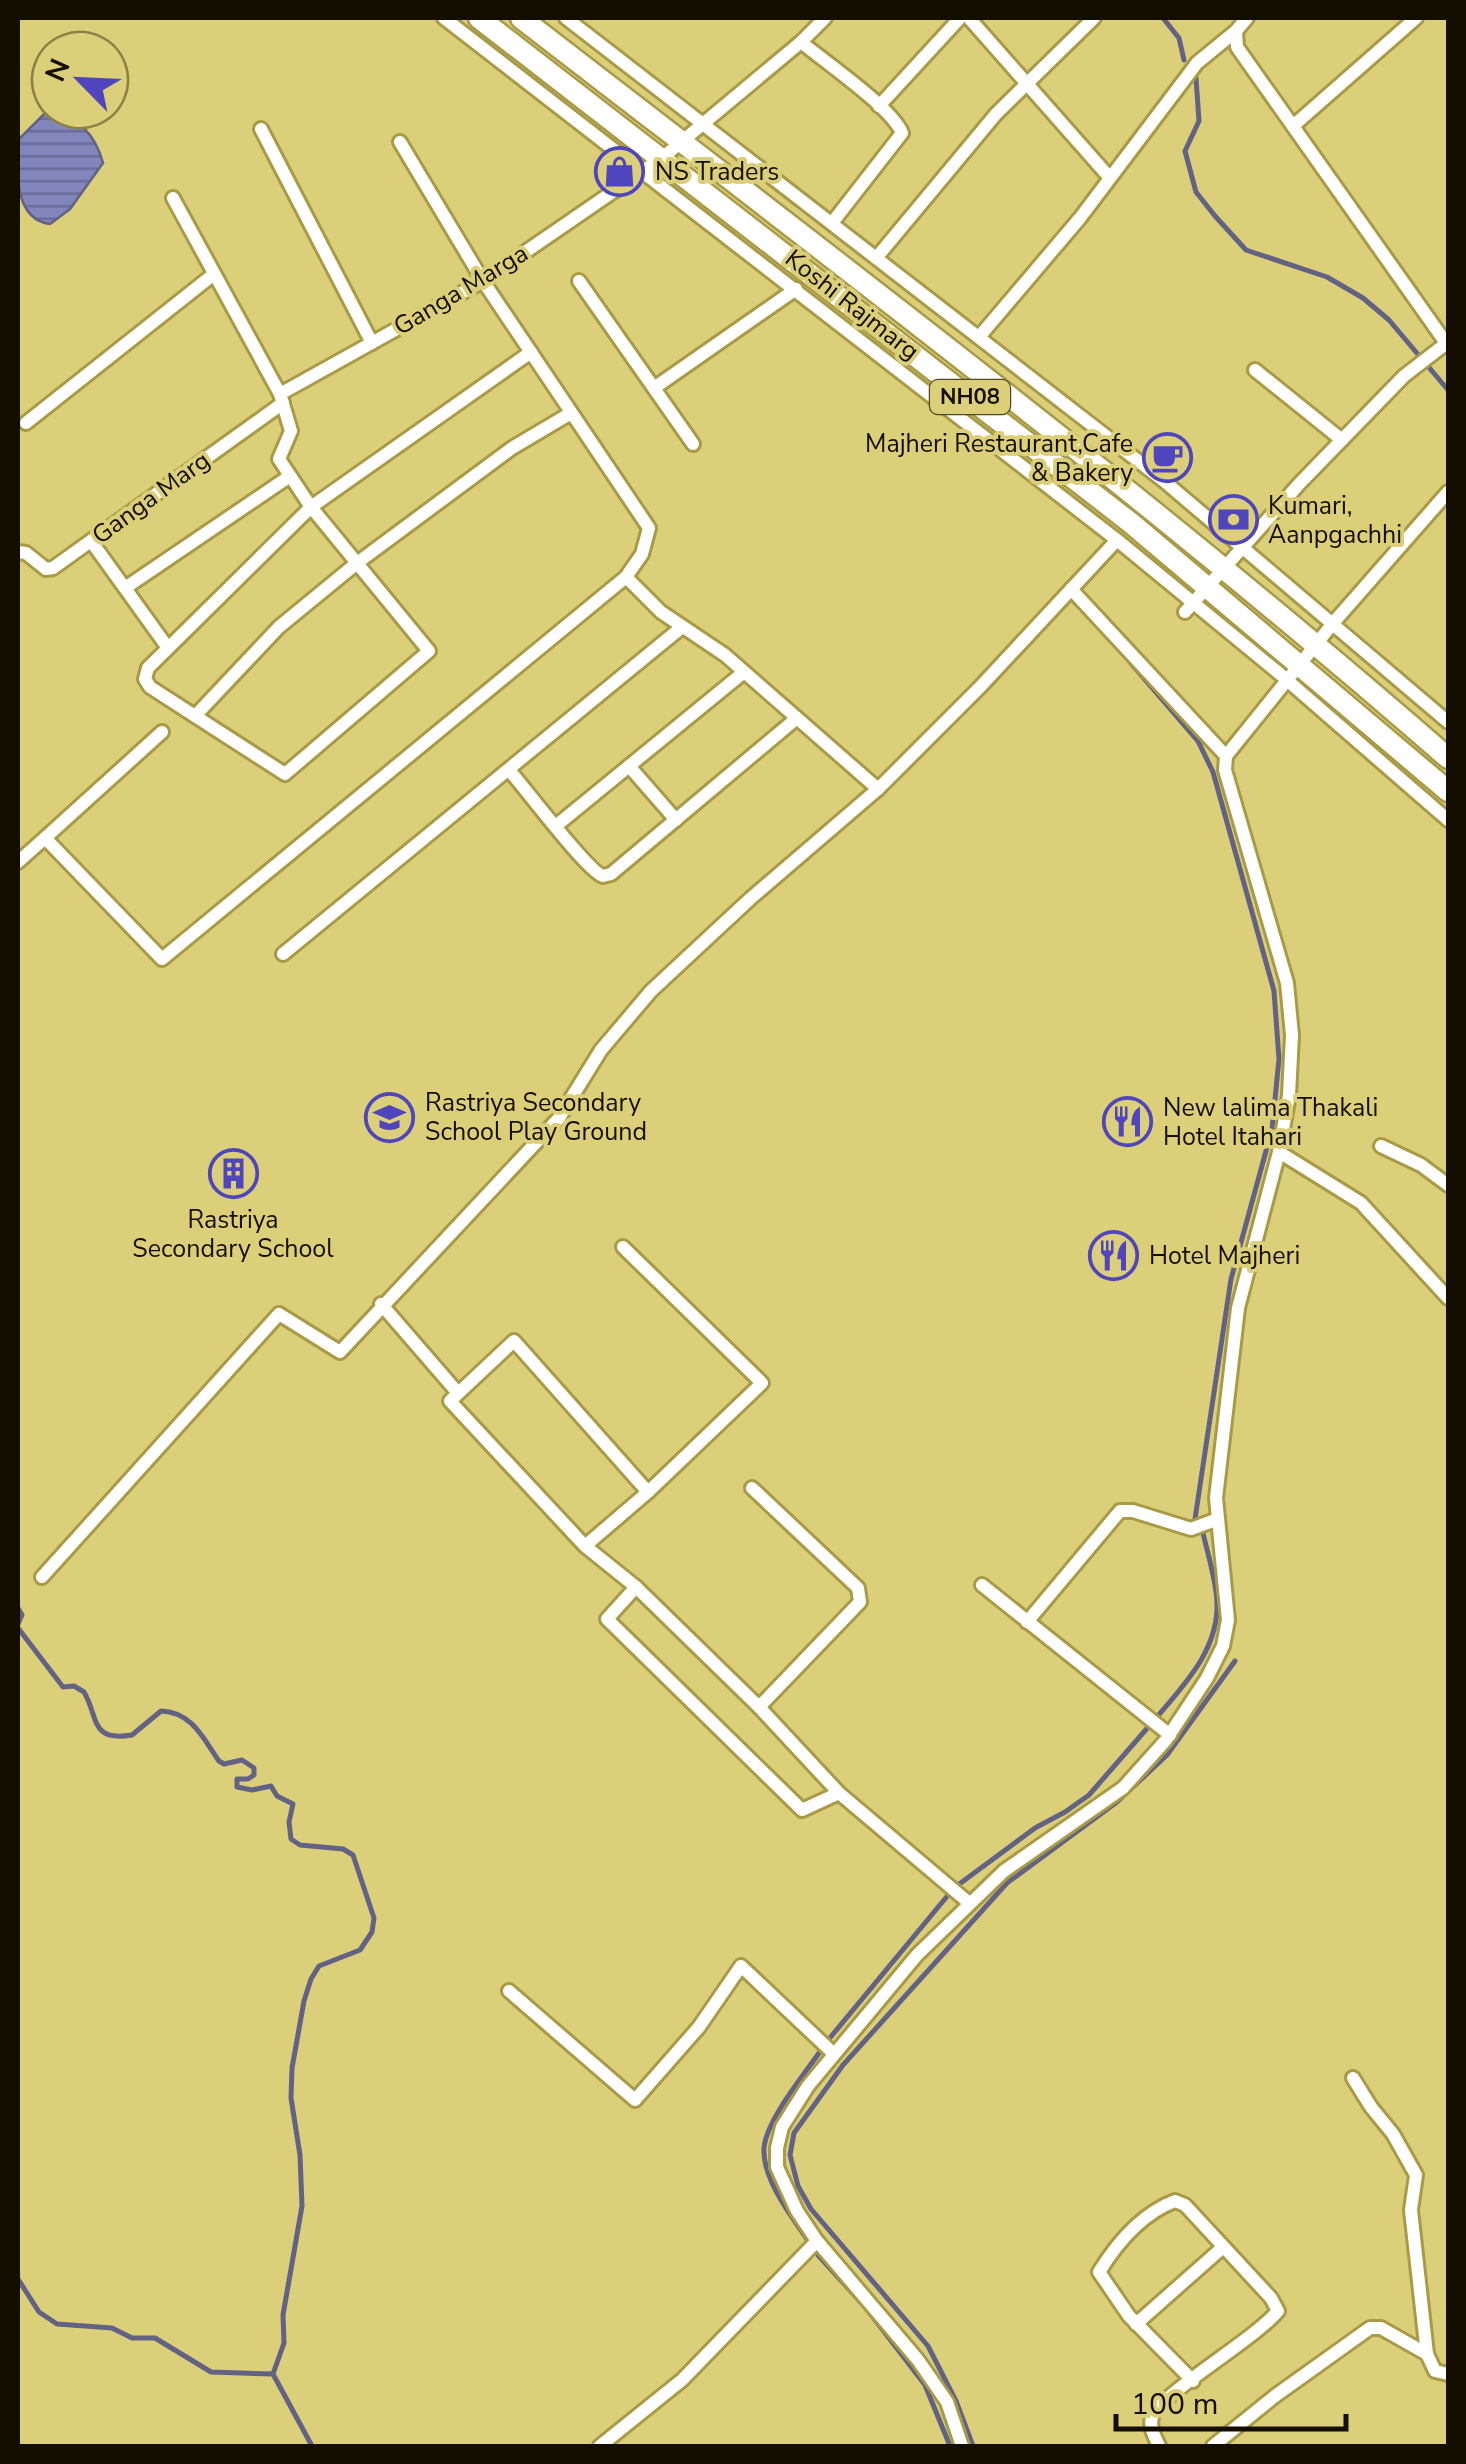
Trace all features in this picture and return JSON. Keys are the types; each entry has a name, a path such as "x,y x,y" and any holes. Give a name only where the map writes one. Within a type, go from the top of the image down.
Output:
{"main road":[{"name":"Koshi Rajmarg","path":"479,18 1116,510 1448,791"},
{"name":"Koshi Rajmarg","path":"521,18 1131,491 1317,643 1448,758"}],"street":[{"path":"444,18 1117,540 1189,607 1288,681 1448,820"},
{"path":"566,18 979,337 1334,622 1448,722"},
{"name":"Ganga Marga","path":"281,399 483,281 662,158 825,18"},
{"path":"879,106 960,18"},
{"path":"969,18 1110,178"},
{"path":"878,258 996,114 1094,18"},
{"path":"979,337 1110,178 1197,63 1248,18"},
{"path":"1293,126 1416,18"},
{"path":"1189,607 1342,440 1414,368 1447,343 1237,46 1236,31"},
{"path":"801,42 879,106 902,133 832,223"},
{"path":"261,128 372,343"},
{"path":"45,838 162,959 626,577 642,554 649,528 483,281 400,142"},
{"path":"172,198 281,399 291,430 278,458 311,507 429,650 285,774 150,688 145,679 148,668 311,507 531,352"},
{"path":"26,423 214,274"},
{"path":"579,281 693,444"},
{"path":"654,388 796,289"},
{"path":"1255,370 1342,440"},
{"name":"Ganga Marg","path":"18,552 26,552 46,569 54,568 281,399"},
{"path":"195,716 279,626 357,563 512,448 572,412"},
{"path":"125,588 290,476"},
{"path":"962,2446 947,2402 918,2360 817,2241 797,2211 777,2167 782,2127 834,2054 916,1955 968,1902 1033,1848 1123,1788 1170,1735 1208,1678 1223,1646 1228,1620 1216,1498 1238,1308 1279,1152 1292,1050 1287,984 1225,770 1226,756 1334,622 1448,492"},
{"path":"42,1578 279,1314 340,1352 559,1118 601,1050 652,992 751,898 878,789 1117,540"},
{"path":"91,541 168,648"},
{"path":"626,577 660,612 744,672 878,789"},
{"path":"1071,588 1226,756"},
{"path":"283,954 682,627"},
{"path":"557,825 744,672"},
{"path":"509,770 588,867 602,876 611,874 797,718"},
{"path":"18,862 162,732"},
{"path":"629,766 676,820"},
{"path":"1380,1146 1421,1166 1448,1186"},
{"path":"1279,1152 1361,1203 1448,1298"},
{"path":"585,1546 762,1383 623,1247"},
{"path":"382,1304 458,1393"},
{"path":"648,1492 514,1341 450,1401 585,1546 636,1587 840,1793 968,1902"},
{"path":"752,1488 858,1588 860,1602 759,1708"},
{"path":"1027,1622 1120,1511 1191,1529 1218,1519"},
{"path":"982,1586 1170,1735"},
{"path":"636,1587 607,1618 802,1810 840,1793"},
{"path":"509,1991 635,2100 699,2027 741,1966 834,2054"},
{"path":"1353,2078 1393,2134 1416,2175 1411,2210 1428,2354 1435,2372 1448,2374"},
{"path":"1159,2446 1152,2418 1160,2406 1193,2381 1260,2329 1278,2311 1185,2206 1175,2201 1139,2223 1099,2272 1136,2324 1193,2381"},
{"path":"600,2446 682,2380 817,2241"},
{"path":"1136,2324 1222,2248"},
{"path":"1213,2446 1370,2328 1381,2328 1428,2354"}],"water":[{"path":"30,128 86,130 96,144 103,163 70,209 50,224 29,213 23,203 18,140"}],"waterway":[{"path":"1163,18 1179,38 1184,60"},
{"path":"1196,78 1199,121 1185,151 1196,192 1215,216 1246,250 1327,277 1363,298 1389,320 1448,390"},
{"path":"1130,662 1198,741 1213,772 1274,991 1279,1059 1272,1129 1231,1279 1195,1519"},
{"path":"1156,1718 1198,1665 1212,1635 1216,1594 1203,1533"},
{"path":"18,1608 22,1615 18,1624"},
{"path":"18,1628 63,1687 74,1686 84,1692 102,1731 109,1735 132,1735 161,1711 181,1716 196,1728 219,1761 224,1764 242,1760 254,1768 254,1775 248,1779 237,1779 237,1787 252,1790 271,1786 277,1796 293,1804 291,1839 300,1845 343,1849 353,1855 374,1918 372,1932 360,1950 319,1966 311,1979 292,2068 291,2098 300,2155 302,2206 283,2315 284,2343 273,2374 312,2446"},
{"path":"973,2446 928,2346 811,2209 798,2186 790,2155 794,2133 843,2065 1007,1883 1117,1802 1167,1755 1235,1661"},
{"path":"958,1885 1035,1828 1089,1795 1150,1725"},
{"path":"829,2039 949,1894"},
{"path":"807,2239 773,2184 764,2148 778,2112 819,2053"},
{"path":"818,2255 866,2308 925,2385 950,2446"},
{"path":"18,2279 39,2312 57,2324 112,2328 132,2338 155,2338 211,2372 273,2374"}],"place":[{"name":"NS Traders","path":"620,172"},
{"name":"Majheri Restaurant,Cafe & Bakery","path":"1168,458"},
{"name":"Kumari, Aanpgachhi","path":"1233,520"},
{"name":"Rastriya Secondary School Play Ground","path":"390,1117"},
{"name":"New lalima Thakali Hotel Itahari","path":"1128,1122"},
{"name":"Rastriya Secondary School","path":"233,1174"},
{"name":"Hotel Majheri","path":"1114,1256"}]}
